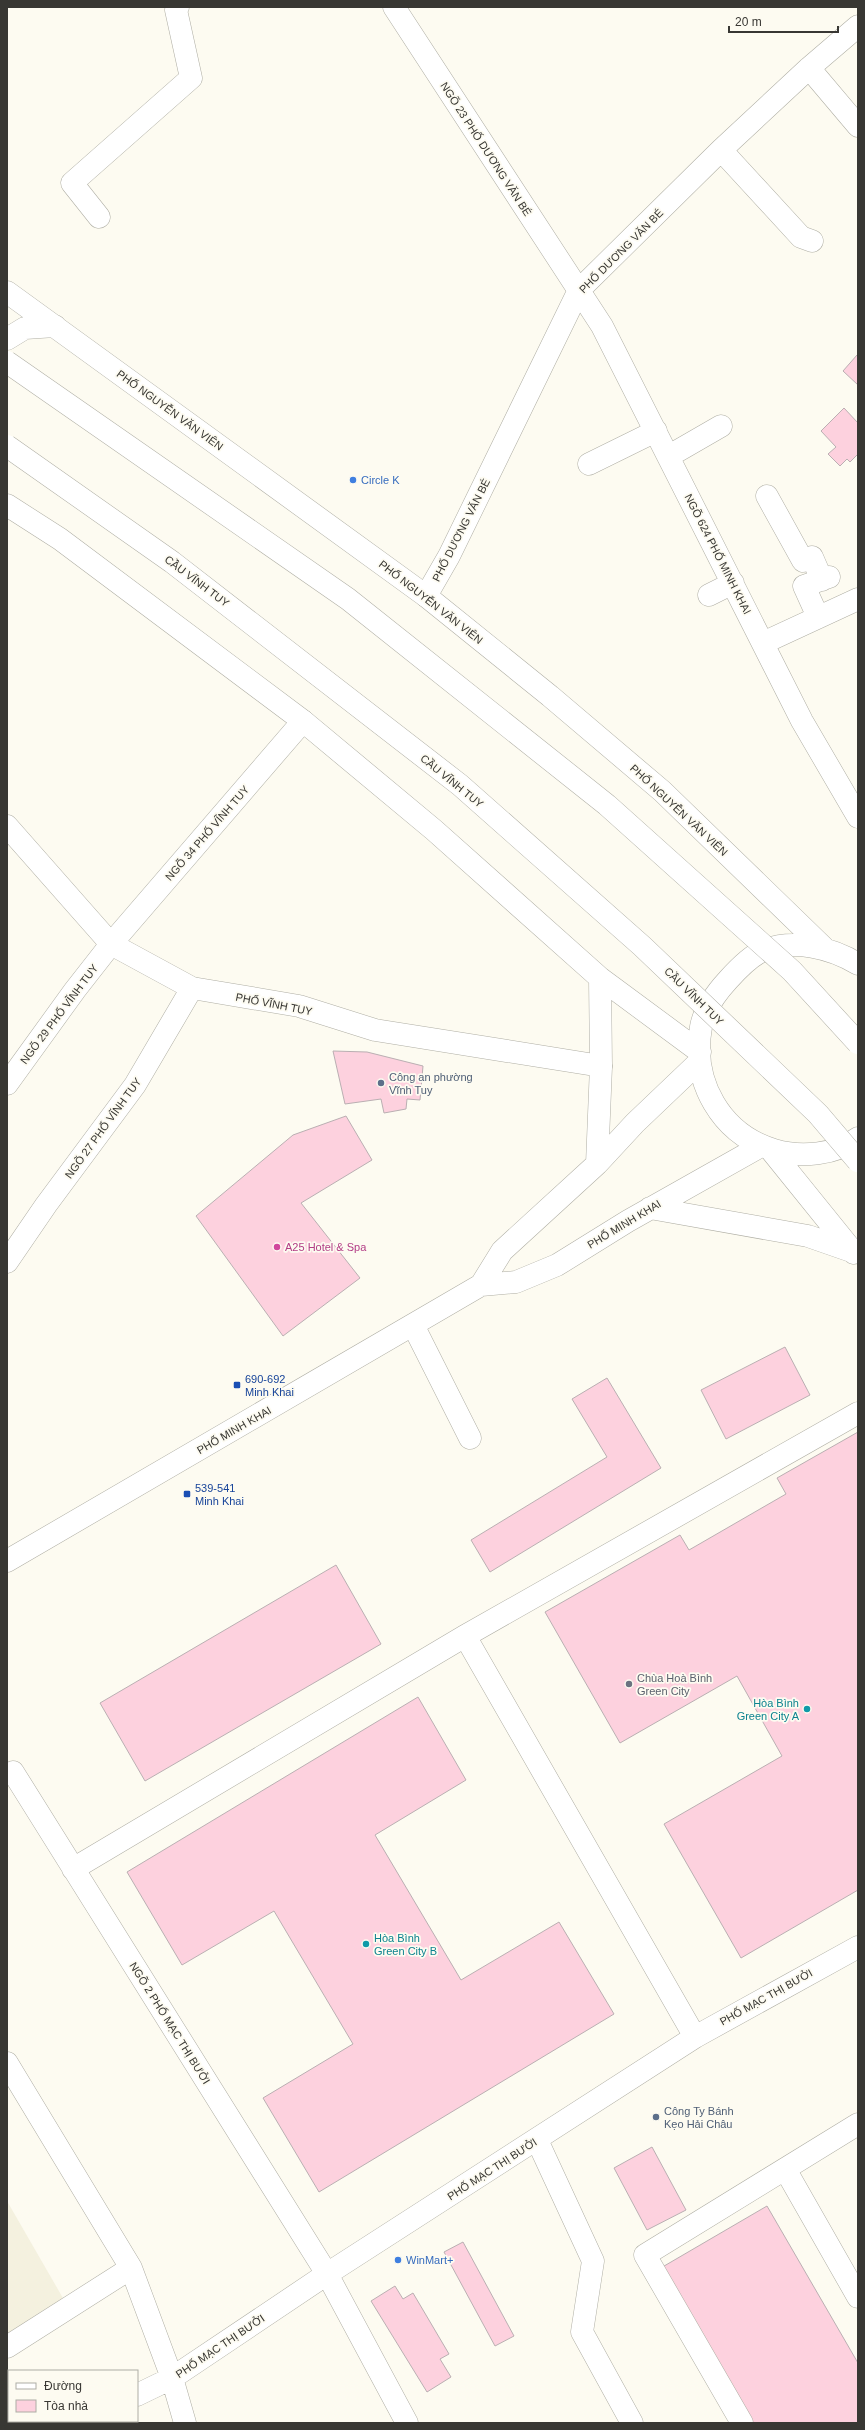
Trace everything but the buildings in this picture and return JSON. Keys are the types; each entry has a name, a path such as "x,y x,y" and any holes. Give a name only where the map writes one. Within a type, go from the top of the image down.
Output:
{"main road":[{"path":"99,217 72,182 191,78 176,10 178,7"},
{"name":"NGÕ 23 PHỐ DƯƠNG VĂN BÉ","path":"394,7 579,290"},
{"name":"PHỐ DƯƠNG VĂN BÉ","path":"426,596 450,556 579,290 721,150 809,68 858,26"},
{"path":"809,68 858,126"},
{"path":"721,150 800,237 812,242"},
{"name":"NGÕ 624 PHỐ MINH KHAI","path":"579,290 602,326 802,721 858,817"},
{"name":"PHỐ NGUYỄN VĂN VIÊN","path":"7,292 426,596 550,696 662,791 825,948"},
{"path":"7,339 24,328 55,326"},
{"path":"7,362 348,599 601,800 792,971 858,1043"},
{"path":"669,456 721,426"},
{"path":"589,464 656,431"},
{"name":"CẦU VĨNH TUY","path":"7,446 172,562 460,786 642,946 818,1114 858,1161"},
{"path":"767,496 803,561 812,557 825,579 804,586 818,617"},
{"path":"7,505 60,539 302,721 434,830 600,978 699,1057"},
{"path":"709,595 732,583"},
{"path":"763,643 858,599"},
{"name":"NGÕ 34 PHỐ VĨNH TUY","path":"111,944 302,721"},
{"name":"PHỐ VĨNH TUY","path":"7,826 111,944 192,988 299,1006 375,1030 601,1066"},
{"name":"NGÕ 29 PHỐ VĨNH TUY","path":"7,1084 75,990 111,944"},
{"path":"858,964 841,954 825,948 782,946 762,951 740,967 715,994 701,1026 699,1057 709,1097 728,1124 754,1144 785,1154 819,1154 850,1144 858,1138"},
{"path":"597,1164 601,1066 600,978"},
{"name":"NGÕ 27 PHỐ VĨNH TUY","path":"7,1262 46,1205 135,1084 192,988"},
{"name":"PHỐ MINH KHAI","path":"482,1285 502,1251 597,1164 699,1057"},
{"path":"766,1147 856,1254"},
{"name":"PHỐ MINH KHAI","path":"7,1561 414,1327 482,1285 516,1282 557,1264 650,1208 766,1147"},
{"path":"650,1208 808,1236 856,1254"},
{"path":"414,1327 470,1438"},
{"path":"73,1868 465,1636 858,1413"},
{"path":"465,1636 695,2037"},
{"name":"NGÕ 2 PHỐ MẠC THỊ BƯỞI","path":"13,1772 327,2274 407,2423"},
{"name":"PHỐ MẠC THỊ BƯỞI","path":"185,2423 172,2378 327,2274 695,2037 858,1947"},
{"path":"7,2063 131,2268 172,2378 138,2395"},
{"path":"742,2423 645,2255 858,2124"},
{"path":"537,2140 593,2261 582,2332 632,2423"},
{"path":"785,2169 858,2296"},
{"path":"7,2347 131,2268"}],"shaded area":[{"path":"7,2201 71,2312 7,2349"}],"place":[{"name":"Circle K","path":"353,480"},
{"name":"Công an phường Vĩnh Tuy","path":"381,1083"},
{"name":"A25 Hotel & Spa","path":"277,1247"},
{"name":"690-692 Minh Khai","path":"237,1385"},
{"name":"539-541 Minh Khai","path":"187,1494"},
{"name":"Chùa Hoà Bình Green City","path":"629,1684"},
{"name":"Hòa Bình Green City A","path":"807,1709"},
{"name":"Hòa Bình Green City B","path":"366,1944"},
{"name":"Công Ty Bánh Kẹo Hải Châu","path":"656,2117"},
{"name":"WinMart+","path":"398,2260"}]}
